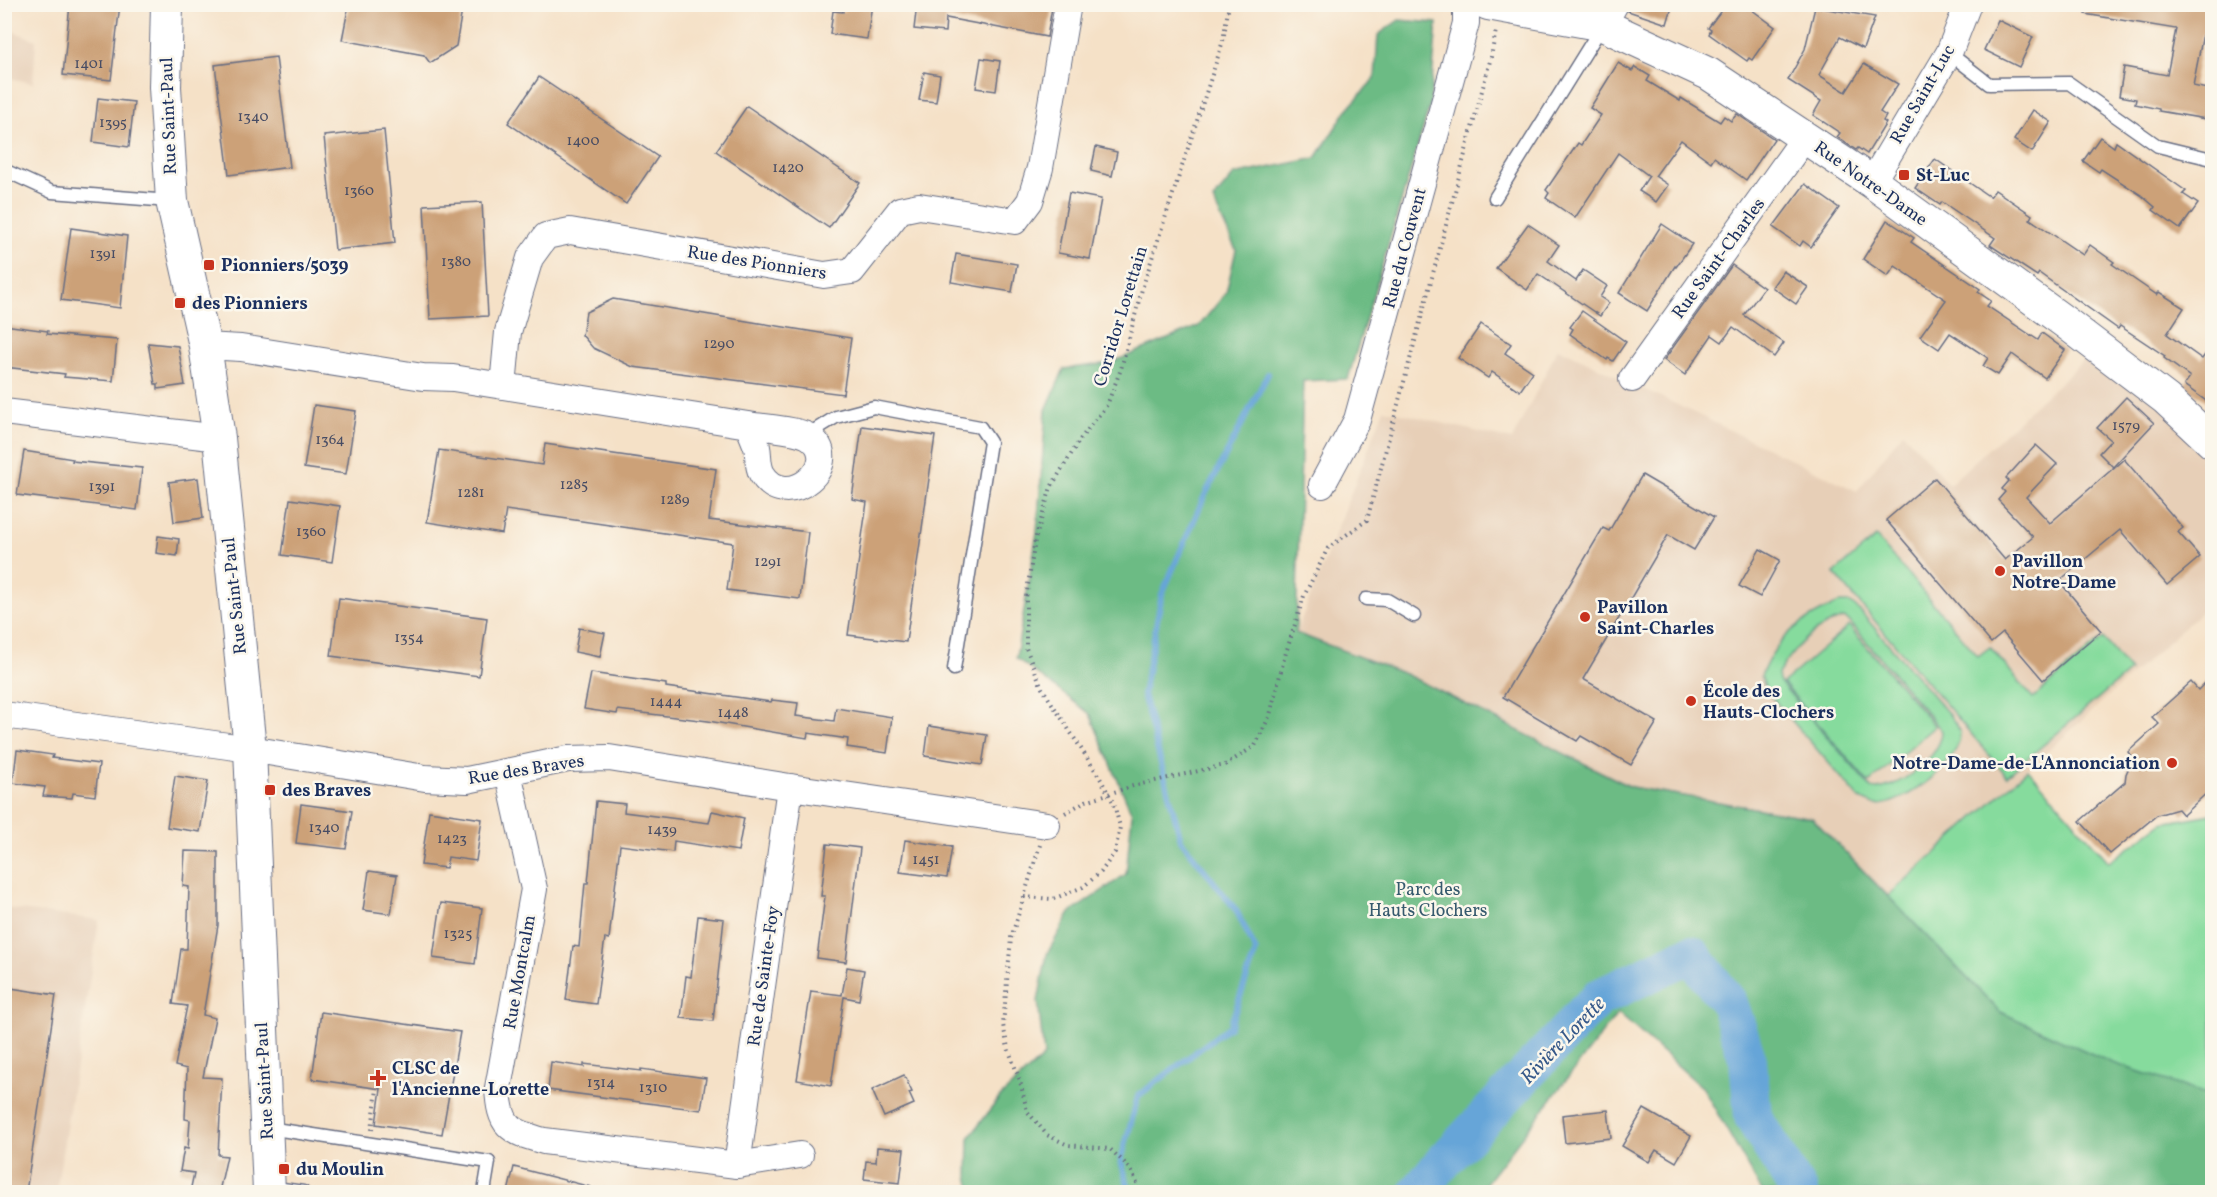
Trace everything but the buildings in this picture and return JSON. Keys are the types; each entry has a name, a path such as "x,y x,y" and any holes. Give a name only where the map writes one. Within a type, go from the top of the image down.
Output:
{"street":[{"name":"Rue Saint-Paul","path":"167,4 165,87 172,201 205,346 219,438 250,749 269,1190"},
{"name":"Rue des Pionniers","path":"503,386 508,332 530,258 546,236 570,231 824,275 852,272 900,210 919,206 1014,221 1030,201 1040,168 1068,4"},
{"name":"Rue du Couvent","path":"1322,485 1357,420 1466,23 1466,4"},
{"name":"Rue Saint-Luc","path":"1872,182 1948,53 1968,4"},
{"name":"Rue Notre-Dame","path":"1493,13 1609,15 1709,74 1872,182 2075,330 2166,399 2212,442"},
{"name":"Rue Saint-Charles","path":"1632,379 1805,137"},
{"path":"205,346 241,348 423,377 453,378 748,425 807,435 819,447 821,457 819,468 806,484 797,488 777,487 762,474 757,448 748,425"},
{"path":"4,412 219,438"},
{"name":"Rue des Braves","path":"4,715 250,749 425,778 467,780 568,759 609,758 1047,825"},
{"name":"Rue Montcalm","path":"508,772 534,890 498,1088 499,1106 505,1123 522,1135 544,1142 737,1165 800,1155"},
{"name":"Rue de Sainte-Foy","path":"737,1165 790,787"}],"lane":[{"path":"1495,198 1609,15"},
{"path":"1948,53 1989,84 2068,83 2158,146 2212,159"},
{"path":"4,170 52,192 172,201"},
{"path":"807,435 836,417 874,407 980,427 990,442 954,669"},
{"path":"1366,599 1387,600 1414,616"},
{"path":"267,1128 489,1162 484,1192"},
{"path":"269,1190 303,1192"}],"path":[{"name":"Corridor Lorettain","path":"1024,897 1053,899 1083,887 1101,872 1115,852 1120,827 1109,794 1042,688 1026,648 1026,598 1035,540 1051,487 1081,438 1107,405 1121,369 1145,279 1224,37 1229,4"},
{"path":"1141,1192 1130,1168 1110,1149 1068,1145 1047,1135 1027,1111 1003,1026 1011,938 1047,825 1086,801 1151,781 1225,765 1255,746 1270,715 1284,659 1304,596 1328,548 1367,520 1491,57 1493,13"},
{"path":"372,1131 377,1089"}],"shaded area":[{"path":"4,28 36,40 33,83 5,77"},
{"name":"École des Hauts-Clochers","path":"2101,344 2212,444 2212,602 1888,896 1232,887 1296,633 1384,409 1512,440 1558,348 1857,491 1903,432 1949,485"},
{"path":"5,908 99,920 56,1192 5,1192"}],"green space":[{"name":"Parc des Hauts Clochers","path":"1399,20 1437,23 1430,105 1348,379 1303,381 1296,633 1405,674 1631,787 1812,818 2000,1012 2110,1062 2212,1096 2212,1192 1762,1192 1703,1088 1618,1013 1479,1192 972,1192 968,1177 969,1138 1000,1097 1044,1056 1038,1001 1047,954 1070,913 1126,874 1132,814 1090,714 1016,658 1037,532 1046,410 1064,369 1110,363 1199,326 1226,293 1236,250 1213,200 1234,175 1316,158 1346,111 1375,78 1378,35"},
{"path":"1876,537 1978,656 1990,647 2033,698 2103,638 2130,671 2007,776 1834,573"},
{"path":"1839,603 1851,603 1860,611 1948,713 1960,733 1952,756 1942,769 1916,790 1888,803 1875,805 1860,799 1767,692 1761,676 1775,650 1791,631 1812,616","holes":["1844,618 1849,621 1942,731 1940,741 1926,761 1905,778 1882,788 1872,789 1779,681 1778,674 1791,655 1814,632"]},
{"path":"1849,626 1935,726 1869,783 1783,683"},
{"path":"1405,674 1631,787 1812,818 1888,896 1691,954"},
{"path":"2028,769 2109,862 2162,823 2212,814 2212,1109 2061,1042 1999,1011 1888,896"}],"waterway":[{"path":"1130,1192 1121,1161 1138,1096 1230,1026 1256,951 1236,910 1181,840 1143,694 1162,594 1205,495 1268,374"},
{"name":"Rivière Lorette","path":"1418,1192 1444,1161 1598,998 1691,954 1729,1003 1748,1060 1753,1117 1799,1192"}],"place":[{"name":"St-Luc","path":"1904,175"},
{"name":"Pionniers/5039","path":"209,265"},
{"name":"des Pionniers","path":"180,303"},
{"name":"Pavillon Notre-Dame","path":"2000,571"},
{"name":"Pavillon Saint-Charles","path":"1585,617"},
{"name":"École des Hauts-Clochers","path":"1691,701"},
{"name":"Notre-Dame-de-L'Annonciation","path":"2172,763"},
{"name":"des Braves","path":"270,790"},
{"name":"CLSC de l'Ancienne-Lorette","path":"378,1078"},
{"name":"du Moulin","path":"284,1169"}]}
